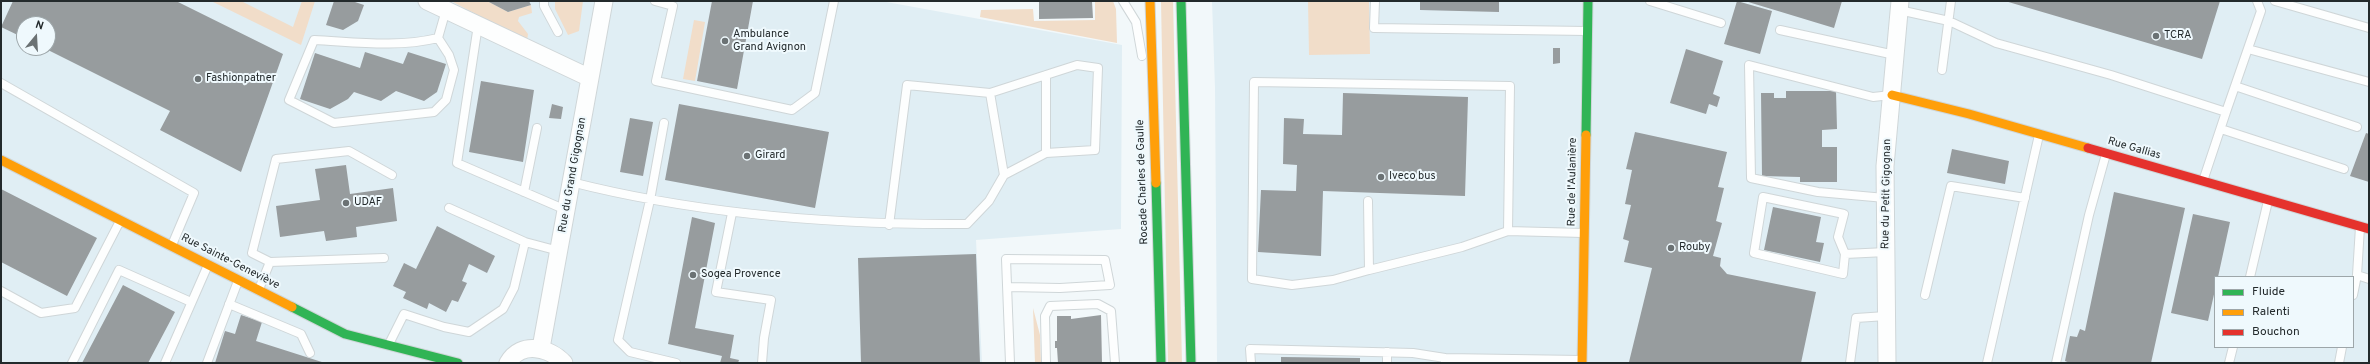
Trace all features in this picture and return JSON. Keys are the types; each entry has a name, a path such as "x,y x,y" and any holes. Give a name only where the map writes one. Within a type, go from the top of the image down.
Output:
{"street":[{"path":"427,1 590,78"},
{"name":"Rue du Grand Gigognan","path":"541,348 604,1"},
{"name":"Rocade Charles de Gaulle","path":"1150,1 1152,117 1161,363"},
{"path":"1181,1 1191,363"},
{"name":"Rue de l'Aulanière","path":"1582,362 1588,1"},
{"name":"Rue du Petit Gigognan","path":"1887,363 1885,166 1899,5"},
{"name":"Rue Gallias","path":"1892,95 1969,114 2365,227"},
{"name":"Rue Sainte-Geneviève","path":"1,160 346,334 458,363"},
{"path":"508,363 524,350 541,348 555,354 564,363"}],"lane":[{"path":"544,1 544,6 558,32"},
{"path":"655,1 673,6 656,81 792,110 815,93 834,1"},
{"path":"1123,1 1136,22 1152,117"},
{"path":"1375,1 1374,28 1588,31"},
{"path":"1650,1 1722,22"},
{"path":"1942,70 1951,1"},
{"path":"2203,181 2261,11 2256,1"},
{"path":"2275,1 2369,28"},
{"path":"1899,5 1949,21 1996,43 2111,75 2226,112"},
{"path":"438,38 420,42 388,44 314,40 289,100 334,122 434,112 446,100 454,70 449,55 438,38 446,10"},
{"path":"478,25 457,163 566,210"},
{"path":"1780,30 1895,55"},
{"path":"2248,49 2369,82"},
{"path":"571,182 650,200 732,213 889,225 968,224 989,201 1004,175 1046,152 1095,150 1098,68 1077,65 990,93 907,86 889,225"},
{"path":"1885,198 1818,192 1751,178 1749,65 1873,97 1892,95"},
{"path":"1046,75 1046,152"},
{"path":"1508,231 1510,86 1254,82 1252,279 1292,285 1333,280 1462,247 1508,231 1584,232"},
{"path":"1,83 194,193 171,246"},
{"path":"2235,86 2357,126"},
{"path":"990,93 1004,175"},
{"path":"664,123 650,200 618,340 630,352 676,363"},
{"path":"524,192 537,128"},
{"path":"2221,129 2344,169"},
{"path":"1987,363 2040,134"},
{"path":"384,258 270,262 252,253 276,160 349,151 392,175"},
{"path":"2056,363 2089,215 2106,154"},
{"path":"1925,295 1951,186 2025,198"},
{"path":"1763,197 1844,214 1838,237 1845,254 1843,274 1754,253 1763,197"},
{"path":"2250,276 2268,200"},
{"path":"1368,201 1369,270"},
{"path":"449,208 525,242 559,251"},
{"path":"732,213 716,292 771,300 764,338 762,363"},
{"path":"1,291 41,313 76,308 120,220"},
{"path":"2354,290 2365,227"},
{"path":"389,344 404,314 444,327 470,332 503,309 514,288 525,242"},
{"path":"1845,254 1886,252"},
{"path":"1008,287 1060,288 1110,285 1105,260 1006,259 1010,363"},
{"path":"258,290 270,262"},
{"path":"165,363 208,264"},
{"path":"72,363 119,270 191,302"},
{"path":"2357,275 2369,279"},
{"path":"207,363 238,280"},
{"path":"229,304 301,334 310,353"},
{"path":"1046,363 1045,316 1050,306 1098,304 1111,311 1115,363"},
{"path":"1850,363 1856,318 1886,316"},
{"path":"2229,363 2233,348"},
{"path":"2339,363 2342,348"},
{"path":"1251,363 1250,349 1413,352 1444,360 1593,363"},
{"path":"1387,352 1387,363"}],"shaded area":[{"path":"1,1 881,1 1122,45 1121,229 976,240 982,363 1,363"},
{"path":"211,1 241,1 293,27 302,1 315,1 301,45"},
{"path":"451,1 487,1 508,12 531,5 532,13 519,17 518,21 528,34 527,41"},
{"path":"555,1 583,1 579,31 568,35 555,9"},
{"path":"1095,1 1113,1 1116,9 1117,43 980,17 981,10 1033,9 1034,21 1095,20"},
{"path":"1161,1 1173,1 1182,363 1168,363"},
{"path":"1212,1 2369,1 2369,363 1217,363 1215,88"},
{"path":"1308,1 1369,1 1370,54 1309,55"},
{"path":"694,20 705,22 695,81 683,79"},
{"path":"1033,308 1040,335 1041,363 1035,363"}],"building":[{"name":"Fashionpatner","path":"13,1 176,1 283,54 241,172 160,130 170,111 56,54 56,16 16,16 16,34 1,27"},
{"path":"334,1 352,1 364,5 358,21 343,30 326,25"},
{"path":"487,1 529,1 531,5 508,12"},
{"name":"Ambulance Grand Avignon","path":"712,1 753,1 737,89 697,81"},
{"path":"1039,1 1092,1 1093,18 1039,19"},
{"path":"1420,1 1499,1 1499,12 1420,10"},
{"path":"1737,1 1772,11 1760,54 1724,44"},
{"path":"1745,1 1842,1 1834,28"},
{"name":"TCRA","path":"2005,1 2220,1 2202,59"},
{"path":"1553,48 1560,48 1560,63 1553,64"},
{"path":"1686,49 1723,61 1713,94 1720,97 1717,107 1709,104 1706,114 1670,103"},
{"path":"365,52 403,64 408,52 446,64 437,92 424,101 396,91 381,101 354,92 348,99 330,109 300,99 315,53 360,68"},
{"path":"481,81 534,90 523,162 469,152"},
{"path":"1786,91 1836,91 1837,129 1822,130 1822,147 1837,147 1837,182 1800,182 1800,177 1762,176 1761,93 1774,93 1774,98 1786,98"},
{"name":"Iveco bus","path":"1343,93 1468,97 1465,196 1323,191 1321,256 1258,252 1261,190 1296,191 1297,165 1283,164 1284,118 1304,119 1303,134 1342,135"},
{"path":"552,104 563,107 561,119 549,118"},
{"name":"Girard","path":"679,104 829,132 815,208 665,180"},
{"path":"630,118 653,122 643,176 620,172"},
{"name":"Rouby","path":"1635,132 1727,152 1718,187 1724,188 1716,221 1722,223 1713,256 1721,258 1720,266 1727,274 1816,292 1801,363 1629,362 1652,268 1624,262 1629,241 1623,239 1631,205 1625,204 1632,170 1626,169"},
{"path":"2366,133 2369,134 2369,182 2350,176"},
{"path":"1952,149 2009,161 2005,184 1947,173"},
{"name":"UDAF","path":"346,165 350,194 393,188 397,221 356,227 357,237 326,241 324,231 280,237 276,206 320,200 315,169"},
{"path":"1,189 97,238 67,296 1,262"},
{"path":"2114,192 2185,208 2151,363 2070,363 2065,361 2070,336 2077,337 2080,329 2085,331"},
{"path":"1773,207 1821,217 1816,242 1824,243 1820,262 1764,250"},
{"path":"2193,214 2230,222 2218,276 2214,276 2214,294 2208,321 2171,313"},
{"name":"Sogea Provence","path":"692,217 715,223 695,328 734,335 730,358 739,360 738,363 720,363 722,356 668,344"},
{"path":"437,226 495,256 487,273 469,264 462,281 467,283 458,302 452,300 446,312 429,303 427,309 403,298 406,292 393,286 404,263 416,269"},
{"path":"976,254 980,363 861,363 858,258"},
{"path":"123,285 175,312 148,363 82,363"},
{"path":"241,315 262,322 256,341 325,363 215,363 225,331 235,334"},
{"path":"1101,315 1102,363 1058,363 1057,348 1055,348 1055,341 1057,341 1057,316 1071,316 1071,319"},
{"path":"1281,357 1360,358 1360,363 1281,363"}],"traffic: fast":[{"path":"1181,1 1191,363"},
{"path":"1586,135 1588,1"},
{"path":"1156,183 1161,363"},
{"path":"292,307 345,334 458,363"}],"traffic: slow":[{"path":"1150,1 1156,183"},
{"path":"1892,95 1969,114 2088,148"},
{"path":"1582,363 1586,135"},
{"path":"1,160 292,307"}],"traffic: jam":[{"path":"2088,148 2369,229"}],"place":[{"name":"TCRA","path":"2156,36"},
{"name":"Ambulance Grand Avignon","path":"725,41"},
{"name":"Fashionpatner","path":"198,79"},
{"name":"Girard","path":"747,156"},
{"name":"Iveco bus","path":"1381,177"},
{"name":"UDAF","path":"346,203"},
{"name":"Rouby","path":"1671,248"},
{"name":"Sogea Provence","path":"693,275"}]}
